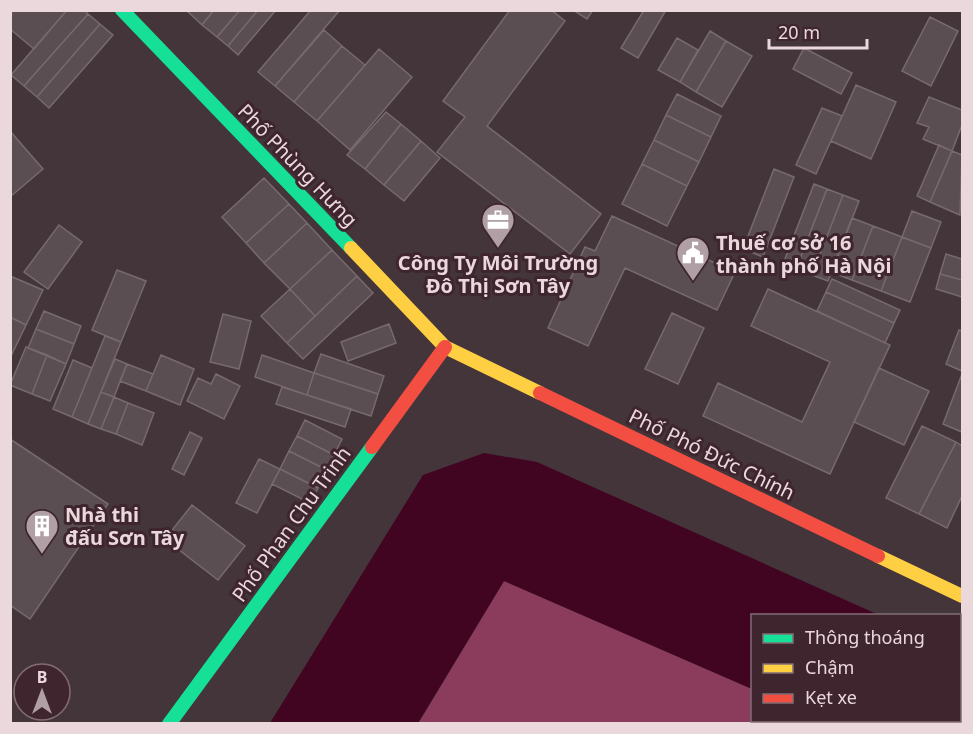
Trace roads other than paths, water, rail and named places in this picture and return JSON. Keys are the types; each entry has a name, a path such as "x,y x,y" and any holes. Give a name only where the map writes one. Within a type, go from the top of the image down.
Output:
{"main road":[{"name":"Phố Phùng Hưng","path":"122,10 445,347"},
{"name":"Phố Phó Đức Chính","path":"445,347 963,596"},
{"name":"Phố Phan Chu Trinh","path":"169,723 445,347"}],"place":[{"name":"Công Ty Môi Trường Đô Thị Sơn Tây","path":"498,249"},
{"name":"Thuế cơ sở 16 thành phố Hà Nội","path":"693,282"},
{"name":"Nhà thi đấu Sơn Tây","path":"42,555"}]}
